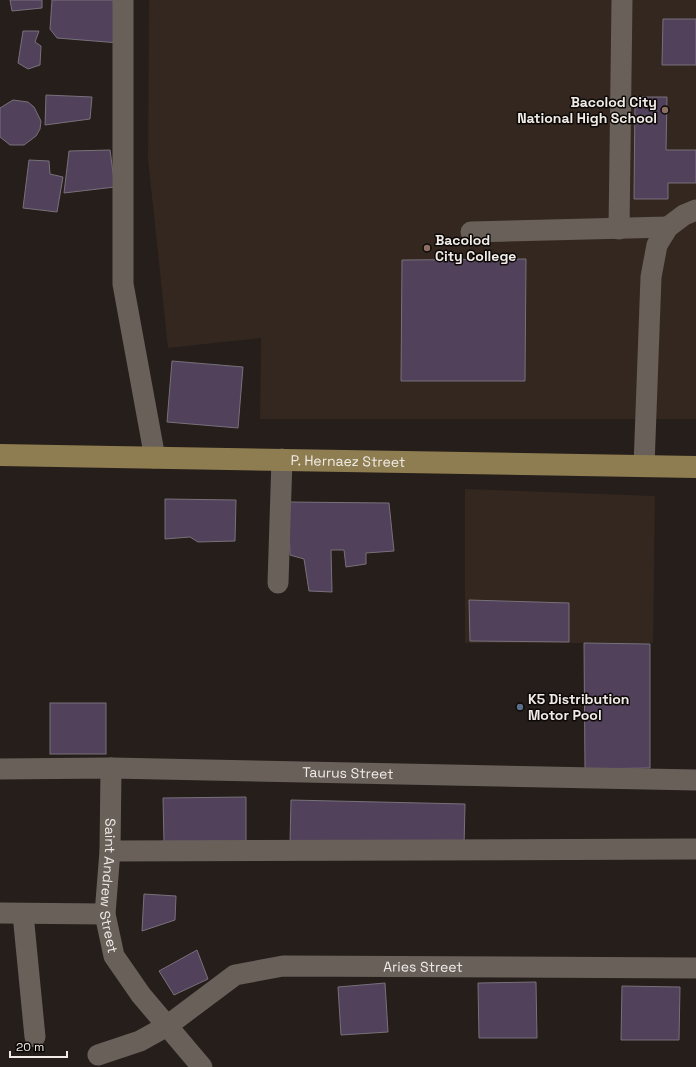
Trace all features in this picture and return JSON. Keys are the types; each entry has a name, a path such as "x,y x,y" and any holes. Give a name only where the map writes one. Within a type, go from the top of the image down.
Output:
{"main road":[{"name":"P. Hernaez Street","path":"0,456 696,467"}],"street":[{"path":"123,0 123,284 155,458"},
{"path":"619,229 622,0"},
{"path":"644,466 651,277 657,245 668,227 684,215 696,210"},
{"path":"471,232 668,227"},
{"path":"278,583 282,460"},
{"name":"Taurus Street","path":"0,769 111,768 696,780"},
{"name":"Saint Andrew Street","path":"111,768 110,852 105,914 114,956 141,995 202,1067"},
{"path":"110,852 696,849"},
{"path":"0,913 105,914"},
{"path":"23,914 35,1037"},
{"name":"Aries Street","path":"98,1055 140,1041 168,1026 235,975 283,966 696,968"}],"shaded area":[{"name":"Bacolod City College","path":"149,0 696,0 696,419 260,419 261,338 168,348 148,159"},
{"path":"465,489 655,496 653,643 465,643"}],"building":[{"path":"10,0 42,0 42,8 12,11"},
{"path":"52,0 116,0 119,43 57,38 50,29"},
{"path":"663,19 696,19 696,65 662,65"},
{"path":"23,31 39,31 35,42 41,46 40,65 28,69 18,63"},
{"path":"46,95 92,97 90,119 45,125"},
{"path":"635,97 667,97 666,150 696,150 696,183 668,183 668,199 634,199"},
{"path":"13,100 28,102 34,107 41,121 40,129 36,136 24,145 10,145 0,137 0,108"},
{"path":"110,150 115,187 64,193 69,151"},
{"path":"29,160 49,161 50,174 63,177 57,212 23,208"},
{"path":"526,259 525,381 401,381 402,260"},
{"path":"172,361 243,367 238,428 167,422"},
{"path":"165,499 236,500 235,541 198,542 190,537 165,539"},
{"path":"288,502 389,503 394,551 366,553 366,564 346,567 344,550 331,550 332,592 309,591 304,559 290,555"},
{"path":"469,600 569,603 569,642 470,641"},
{"path":"584,643 650,644 650,768 585,769"},
{"path":"50,703 106,703 106,754 50,754"},
{"path":"246,797 246,842 164,843 163,798"},
{"path":"291,800 465,804 464,847 290,843"},
{"path":"144,894 176,896 175,920 142,931"},
{"path":"197,950 208,979 174,995 159,971"},
{"path":"536,982 537,1038 479,1038 478,983"},
{"path":"385,983 388,1032 341,1035 338,987"},
{"path":"622,986 680,987 679,1040 621,1040"}],"place":[{"name":"Bacolod City National High School","path":"665,110"},
{"name":"Bacolod City College","path":"427,248"},
{"name":"K5 Distribution Motor Pool","path":"520,707"}]}
